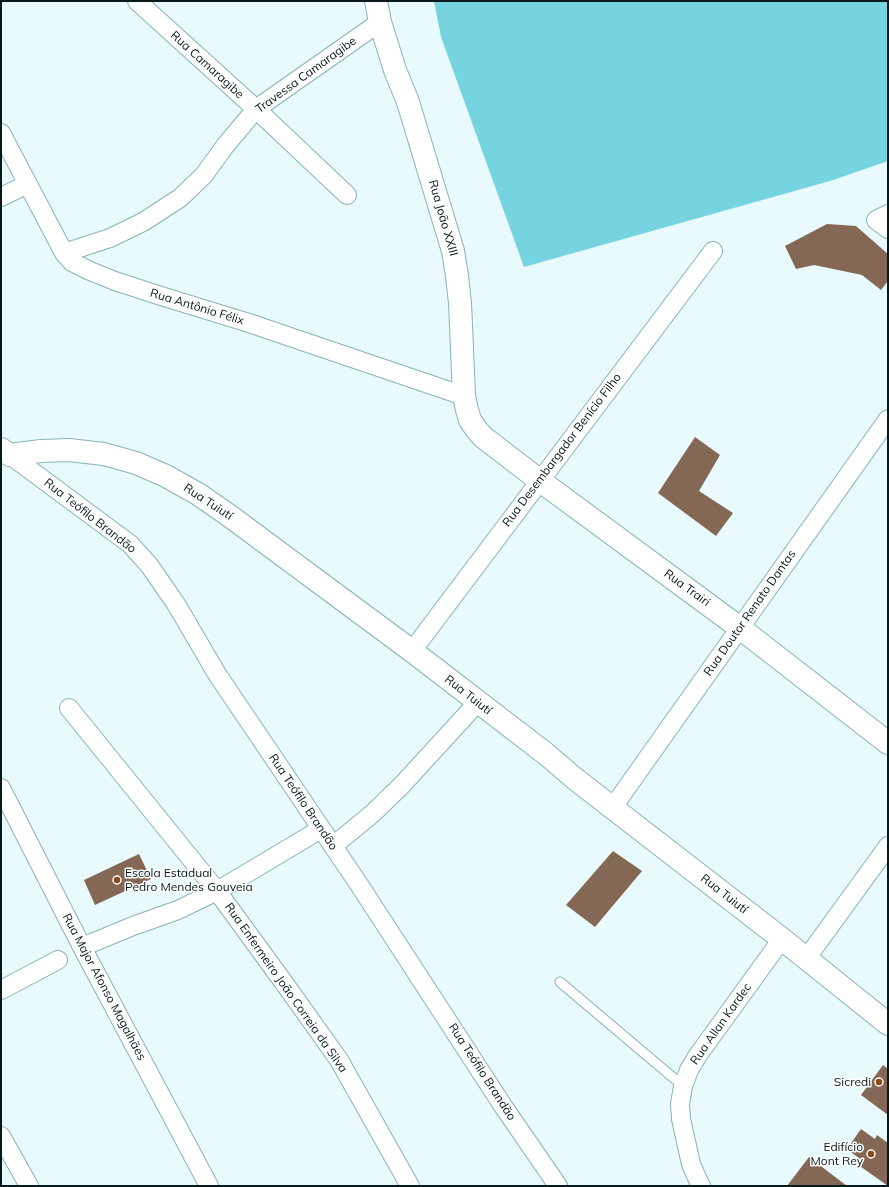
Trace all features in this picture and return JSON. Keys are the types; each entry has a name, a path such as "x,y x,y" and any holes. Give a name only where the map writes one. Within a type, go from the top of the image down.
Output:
{"street":[{"name":"Rua Camaragibe","path":"137,1 347,194"},
{"name":"Travessa Camaragibe","path":"64,253 110,238 143,222 180,198 204,175 225,146 256,109 378,11"},
{"name":"Rua João XXIII","path":"378,11 395,70 410,110 453,251 460,303 464,396 470,420 483,437"},
{"name":"Rua Antônio Félix","path":"1,133 64,253 72,262 115,281 249,322 464,396"},
{"path":"1,197 28,184"},
{"name":"Rua Desembargador Benício Filho","path":"412,651 713,250"},
{"name":"Rua Doutor Renato Dantas","path":"613,807 888,419"},
{"name":"Rua Trairi","path":"483,437 740,628 888,742"},
{"name":"Rua Tuiutí","path":"5,452 69,450 104,454 136,463 166,476 198,494 412,651 546,754 574,778 782,939 888,1024"},
{"name":"Rua Teófilo Brandão","path":"5,452 130,544 149,565 176,604 216,674 333,846 503,1106 558,1186"},
{"path":"333,846 372,814 402,785 478,702"},
{"name":"Rua Enfermeiro João Correia da Silva","path":"69,708 217,891 287,987 339,1060 410,1186"},
{"name":"Rua Major Afonso Magalhães","path":"1,788 82,947 209,1186"},
{"path":"82,947 133,926 178,910 217,891 321,829"},
{"path":"806,959 888,846"},
{"name":"Rua Allan Kardec","path":"701,1186 691,1164 681,1119 680,1104 683,1086 698,1055 782,939"},
{"path":"1,990 58,960"},
{"path":"1,1136 29,1186"}],"lane":[{"path":"560,982 683,1086"}],"shaded area":[{"path":"434,1 888,1 888,161 830,181 524,267 441,37"}],"building":[{"path":"827,224 856,226 888,254 888,281 881,290 862,275 814,265 796,269 785,246"},
{"path":"695,437 720,455 699,491 733,513 716,536 658,493"},
{"path":"613,851 642,871 595,927 566,905"},
{"name":"Escola Estadual Pedro Mendes Gouveia","path":"139,854 151,879 95,905 84,880"},
{"name":"Sicredi","path":"883,1065 888,1069 888,1115 861,1095"},
{"name":"Edifício Mont Rey","path":"861,1129 875,1139 877,1135 888,1143 888,1186 857,1164 860,1159 847,1149"},
{"path":"809,1157 847,1186 787,1186"}],"place":[{"name":"Escola Estadual Pedro Mendes Gouveia","path":"117,880"},
{"name":"Sicredi","path":"879,1082"},
{"name":"Edifício Mont Rey","path":"871,1154"}]}
